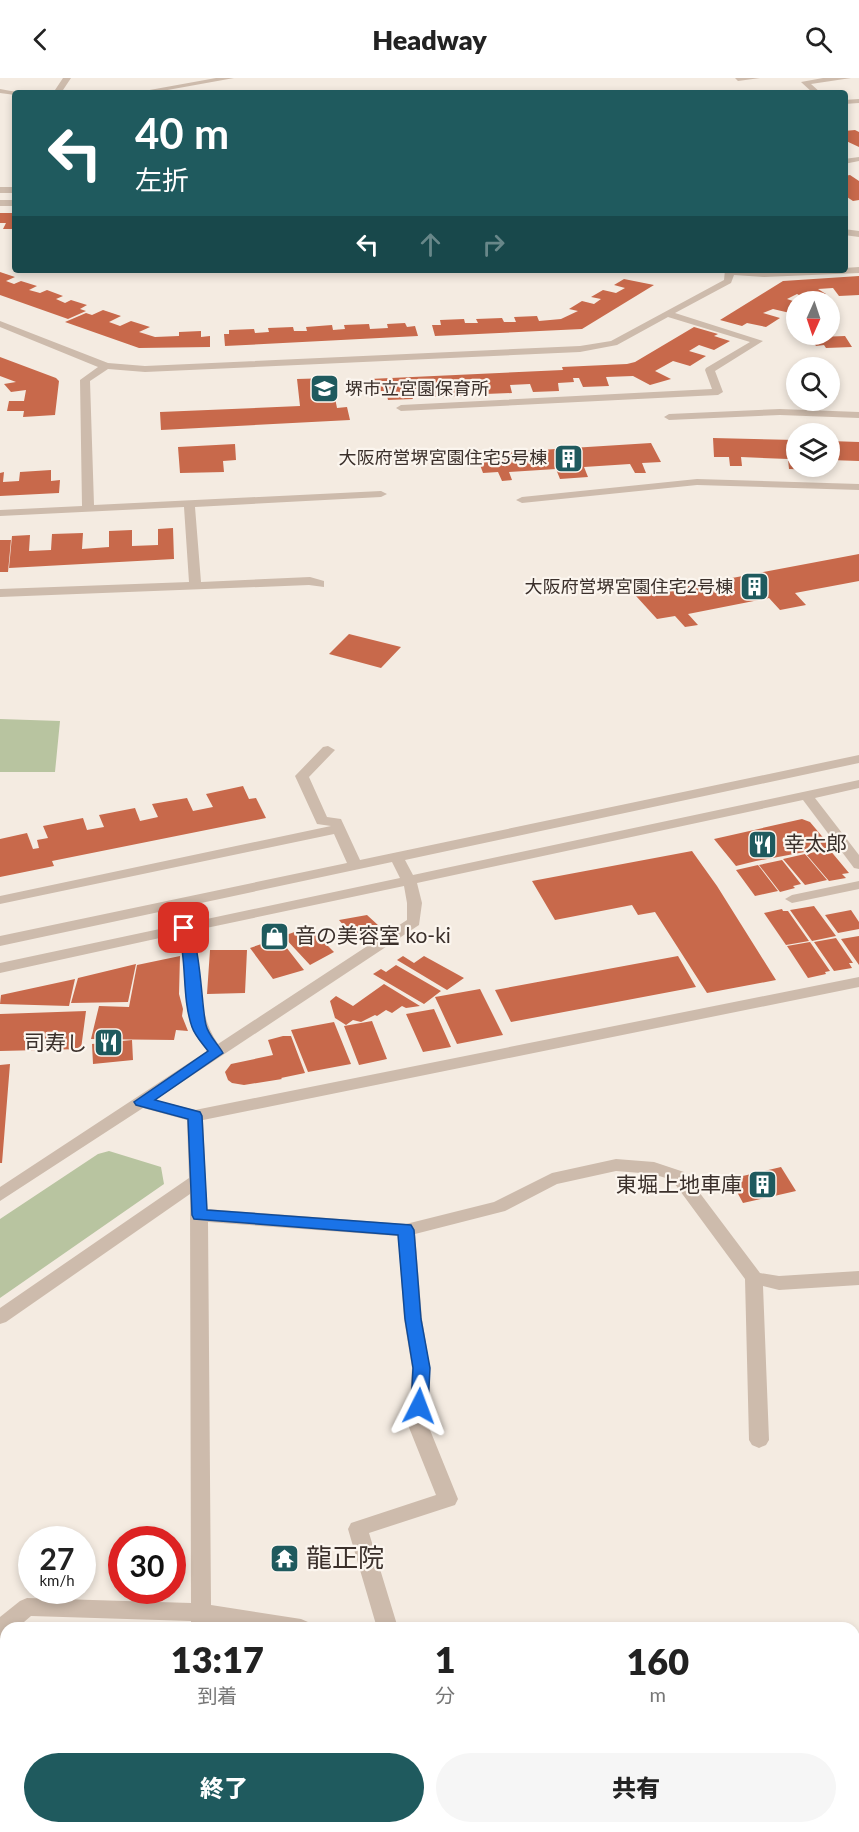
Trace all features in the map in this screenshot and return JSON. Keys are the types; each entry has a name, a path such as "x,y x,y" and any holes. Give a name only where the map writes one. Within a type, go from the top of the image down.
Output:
{"street":[{"path":"156,90 230,78"},
{"path":"738,80 756,78"},
{"path":"814,90 805,82 847,78"},
{"path":"0,324 106,366 145,369 580,349 614,343 728,281 730,273"},
{"path":"753,273 788,273"},
{"path":"402,408 718,392 710,370 758,341 667,314"},
{"path":"88,508 85,380 106,366"},
{"path":"669,417 780,412 859,415"},
{"path":"522,500 697,482 859,487"},
{"path":"845,486 858,499"},
{"path":"0,513 381,494"},
{"path":"189,504 195,584"},
{"path":"0,593 195,584 310,581 320,584"},
{"path":"328,750 302,776 322,821 336,822 356,867"},
{"path":"0,941 859,759"},
{"path":"0,969 859,784"},
{"path":"806,795 859,865"},
{"path":"0,900 339,829"},
{"path":"0,1196 414,922 416,900 410,881 397,858"},
{"path":"792,899 859,885"},
{"path":"184,928 191,949 194,1002 200,1029 216,1053"},
{"path":"141,1102 195,1116 859,982"},
{"path":"195,1116 199,1215 201,1620"},
{"path":"199,1215 406,1230 499,1207 552,1179 616,1165 654,1168 678,1176 754,1278 759,1440"},
{"path":"0,1317 198,1180"},
{"path":"386,1622 358,1529 448,1499 418,1425 421,1368 413,1319 406,1230"},
{"path":"754,1278 779,1283 859,1278"},
{"path":"9,1622 27,1607 226,1622"}],"green space":[{"path":"0,719 60,721 55,772 0,772"},
{"path":"109,1151 161,1167 164,1184 0,1298 0,1219 98,1154"}],"building":[{"path":"848,131 859,132 859,147 848,142"},
{"path":"848,175 859,181 859,200 853,201 848,198"},
{"path":"0,213 12,213 12,229 3,229 6,223 0,223"},
{"path":"0,272 15,277 6,281 14,284 21,281 37,286 29,290 40,293 47,290 63,296 56,299 65,303 71,300 87,305 80,309 86,311 68,319 0,295"},
{"path":"859,276 859,295 840,296 840,291 835,291 833,288 818,289 821,291 786,291 786,312 773,309 763,313 780,318 766,327 747,323 742,326 720,320 783,281"},
{"path":"624,279 654,285 582,329 435,336 432,325 441,325 440,320 464,319 465,323 478,323 476,319 502,318 504,322 516,322 514,317 537,316 539,321 561,319 578,311 569,309 582,301 594,304 601,299 591,297 603,290 616,293 625,288 614,285"},
{"path":"103,310 121,316 109,322 120,326 131,321 150,327 139,332 155,337 179,336 179,332 201,331 201,337 210,336 210,347 139,348 65,322 86,313 92,315"},
{"path":"405,323 407,327 415,326 418,336 225,346 224,334 229,334 229,330 254,329 255,333 269,332 268,328 293,327 294,331 307,331 306,327 332,325 333,330 345,329 344,325 369,324 370,329 388,328 387,324"},
{"path":"694,327 718,334 714,336 730,341 714,350 699,345 689,351 706,356 690,366 673,361 655,371 671,379 650,385 633,376 606,377 609,386 583,387 579,378 573,378 574,382 558,383 559,391 533,392 530,384 510,385 512,393 485,394 484,386 461,387 462,396 435,397 431,388 411,389 413,399 388,400 386,391 373,391 369,379 563,370 562,367 627,364 635,362"},
{"path":"840,336 845,336 852,347 826,348 824,345 840,345"},
{"path":"0,357 59,381 55,415 23,417 24,411 7,411 9,401 24,401 26,390 11,392 4,384 16,382 0,376"},
{"path":"331,378 337,408 347,407 350,420 161,430 160,412 300,406 297,379"},
{"path":"713,438 786,440 786,459 741,457 742,466 730,466 729,457 714,457"},
{"path":"840,441 859,442 859,461 840,460"},
{"name":"大阪府営堺宮園住宅5号棟","path":"651,443 661,462 642,463 646,473 635,473 630,464 584,467 588,477 560,479 556,469 509,472 512,480 502,481 498,472 483,473 476,454"},
{"path":"235,444 236,460 223,461 224,472 180,473 178,447"},
{"path":"51,470 51,481 60,480 59,493 0,496 0,473 4,472 3,482 19,481 20,472"},
{"path":"173,528 174,559 9,568 12,536 30,535 29,551 51,550 52,534 83,533 82,549 109,547 109,531 132,530 132,546 158,545 158,529"},
{"path":"0,540 11,540 8,572 0,572"},
{"name":"大阪府営堺宮園住宅2号棟","path":"859,554 859,581 795,593 806,605 780,610 769,598 688,614 698,625 685,627 675,616 657,619 636,596"},
{"path":"349,634 401,647 381,668 329,654"},
{"path":"243,786 249,799 256,798 266,818 52,861 54,866 0,877 0,839 27,833 33,849 39,848 37,840 48,838 43,826 83,818 87,830 104,827 99,815 135,808 140,821 158,817 152,804 187,798 193,811 213,807 206,794"},
{"path":"802,819 810,822 831,847 736,866 714,839"},
{"path":"829,849 849,873 842,874 846,878 829,881 806,854"},
{"path":"692,851 717,886 776,980 707,993 655,912 638,915 632,905 555,920 532,881"},
{"path":"805,854 827,880 805,885 783,859"},
{"path":"782,860 801,884 780,892 759,865"},
{"path":"758,865 778,891 755,896 736,870"},
{"path":"814,906 836,936 812,941 790,910"},
{"path":"782,909 788,911 809,941 786,945 764,913"},
{"path":"851,910 859,922 859,929 838,933 825,915"},
{"path":"367,915 379,926 355,939 339,920"},
{"path":"309,927 334,952 310,965 283,936"},
{"path":"859,936 859,965 841,939"},
{"path":"279,938 304,970 273,979 250,948"},
{"path":"836,938 853,963 849,963 852,968 834,971 814,942"},
{"path":"810,942 830,971 808,978 787,946"},
{"path":"210,950 247,950 245,993 207,994"},
{"path":"180,956 179,994 183,1009 182,1016 188,1031 176,1030 174,1040 91,1039 99,1006 129,1007 137,965"},
{"path":"403,956 414,963 424,956 464,978 447,990 397,960"},
{"path":"678,956 696,987 511,1022 495,990"},
{"path":"136,964 128,1002 71,1003 78,978"},
{"path":"396,965 441,991 424,1004 373,974 381,969 386,972"},
{"path":"75,979 69,1006 0,1004 1,995"},
{"path":"384,984 420,1006 406,1008 402,1006 392,1013 386,1010 361,1022 353,1020 346,1025 335,1018 330,1001 336,996 353,1006"},
{"path":"480,989 503,1035 457,1044 435,997"},
{"path":"434,1009 451,1047 423,1052 406,1014"},
{"path":"86,1011 81,1049 0,1051 0,1014"},
{"path":"372,1021 387,1059 359,1065 344,1026"},
{"path":"334,1022 351,1064 308,1072 291,1030"},
{"path":"291,1036 305,1073 244,1085 228,1080 225,1072 231,1064 273,1055 268,1040"},
{"path":"132,1040 133,1060 93,1064 92,1044"},
{"path":"10,1064 2,1163 0,1163 0,1065"},
{"name":"東堀上地車庫","path":"781,1167 796,1191 743,1203 730,1179"}],"place":[{"name":"堺市立宮園保育所","path":"324,389"},
{"name":"大阪府営堺宮園住宅5号棟","path":"568,458"},
{"name":"大阪府営堺宮園住宅2号棟","path":"754,587"},
{"name":"幸太郎","path":"763,844"},
{"name":"音の美容室 ko-ki","path":"274,936"},
{"name":"司寿し","path":"108,1043"},
{"name":"東堀上地車庫","path":"763,1185"},
{"name":"龍正院","path":"285,1558"}],"route":[{"path":"184,928 191,949 194,1002 200,1029 216,1053 141,1102 195,1116 199,1215 406,1230 413,1319 421,1368 419,1406"}]}
